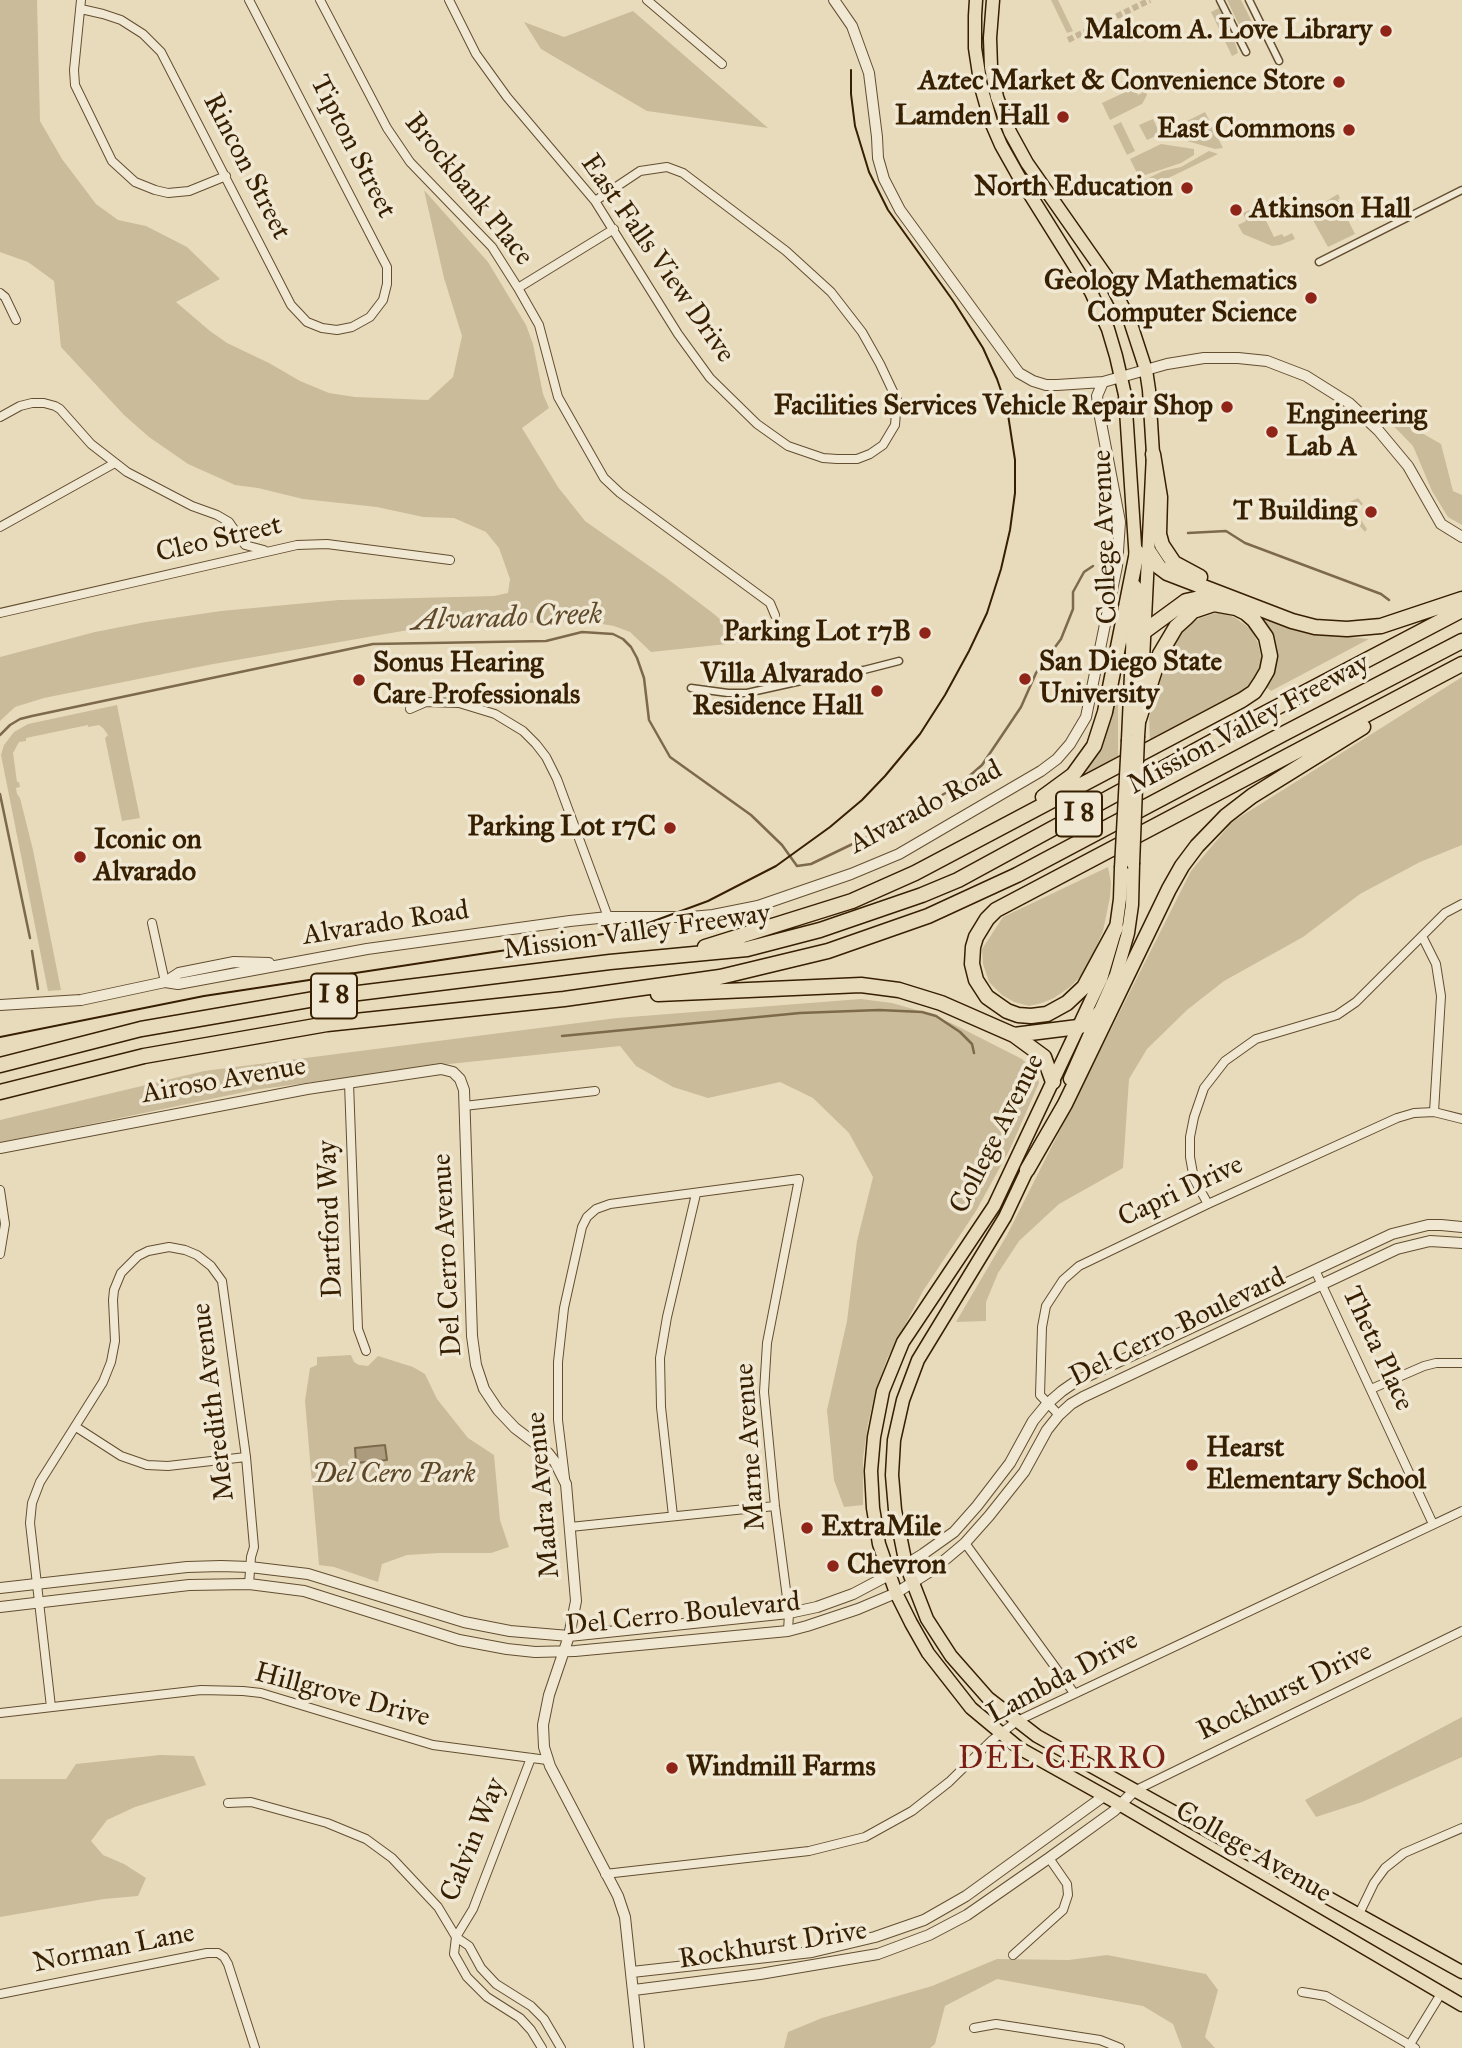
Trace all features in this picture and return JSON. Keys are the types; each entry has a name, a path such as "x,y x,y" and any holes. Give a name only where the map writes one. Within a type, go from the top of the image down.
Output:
{"highway":[{"path":"1153,454 1160,497 1159,534 1164,550 1174,563 1201,578 1328,627"},
{"path":"1142,552 1167,573 1305,625 1347,629 1381,626 1462,600"},
{"path":"979,840 1073,775 1094,746 1105,712 1142,552"},
{"path":"1133,642 1186,601 1220,593"},
{"path":"673,957 852,901 915,873 1242,700 1254,692 1267,671 1269,656 1266,637 1254,620 1236,608 1214,604 1193,611 1176,627 1160,654 1139,719"},
{"name":"Mission Valley Freeway","path":"0,1065 141,1029 326,997 610,962 747,949 820,930 958,880 1239,727 1462,610"},
{"name":"Mission Valley Freeway","path":"0,1092 144,1056 327,1024 564,999 720,977 828,951 919,919 1017,875 1462,641"},
{"path":"1116,928 1084,987 1067,1003 1047,1014 1031,1016 1007,1011 987,997 976,980 972,947 986,919 996,910 1462,665"},
{"path":"1027,1170 1065,1104 1169,888 1197,846 1226,816 1252,796 1462,665"},
{"path":"564,999 861,985 899,990 941,1003 1014,1035 1044,1057 1054,1082"},
{"path":"1014,1035 1078,1027 1100,1013"}],"main road":[{"name":"College Avenue","path":"976,0 975,48 991,122 1019,177 1068,253 1101,314 1121,376 1142,552 1145,631 1139,719 1133,738"},
{"name":"College Avenue","path":"993,0 991,66 997,97 1010,132 1027,163 1109,280 1130,321 1146,370 1153,454 1133,642 1133,738 1127,866 1116,928 1101,979 1054,1082 993,1206 903,1342 883,1391 871,1471 879,1544 896,1593 920,1641 971,1708 1000,1733 1019,1748 1462,2005"},
{"name":"College Avenue","path":"1127,866 1132,905 1128,933 1116,975 1005,1217 918,1360 903,1400 894,1440 892,1475 894,1510 906,1565 927,1619 951,1656 988,1698 1037,1736 1462,1972"}],"street":[{"name":"Tipton Street","path":"249,0 384,259 388,276 386,292 379,308 370,317"},
{"name":"Brockbank Place","path":"320,0 387,128 410,162 492,247 518,288 539,325 558,397 604,478 770,603 775,615"},
{"name":"East Falls View Drive","path":"449,0 476,54 507,97 595,201 678,334 710,378 757,424 788,446 823,458 857,459 883,445 895,425 897,400 880,363 862,332 831,292 786,251 684,173 667,167 640,171 595,201"},
{"path":"834,0 852,26 869,73 878,158 884,179 921,239 1019,373 1046,385 1103,382 1204,358 1268,361 1306,376 1349,403 1378,430 1408,466 1441,524 1462,537"},
{"path":"1220,0 1246,52"},
{"path":"1249,0 1279,61"},
{"path":"651,3 722,64"},
{"name":"Rincon Street","path":"81,5 121,20 143,34 162,52 291,305 300,315 314,325 337,330 352,327 370,317"},
{"path":"81,5 74,70 75,85 112,161 135,181 168,193 190,191 226,176"},
{"path":"1319,262 1462,190"},
{"path":"518,288 614,229"},
{"path":"0,293 5,297 16,320"},
{"name":"Alvarado Road","path":"0,1005 81,1000 165,982 178,984 367,949 570,921 691,917 729,912 758,906 851,874 899,854 1041,771 1064,752 1082,727 1089,707 1117,566 1120,522 1097,396 1103,382"},
{"path":"0,417 26,404 44,403 60,409 82,434 127,472 229,522 245,545 272,550"},
{"path":"0,527 115,463"},
{"name":"Cleo Street","path":"0,613 297,545 327,544 450,560"},
{"path":"691,688 747,693 899,661"},
{"path":"410,709 426,702 459,703 495,714 523,731 536,744 557,779 608,918"},
{"path":"1208,1204 1194,1179 1190,1137 1204,1088 1225,1061 1256,1039 1337,1015 1356,1002 1445,913 1462,904"},
{"path":"152,923 165,982"},
{"path":"1422,936 1436,964 1441,996 1434,1112"},
{"name":"Airoso Avenue","path":"0,1148 246,1100 349,1083 441,1069 457,1075"},
{"name":"Del Cerro Avenue","path":"457,1075 464,1090 475,1366 484,1389 498,1410 515,1428 548,1453 566,1485"},
{"name":"Dartford Way","path":"349,1083 358,1329 366,1350"},
{"path":"464,1106 596,1091"},
{"name":"Capri Drive","path":"1047,1404 1040,1395 1042,1327 1046,1306 1063,1280 1079,1266 1397,1118 1434,1112 1462,1119"},
{"name":"Marne Avenue","path":"696,1194 799,1179 767,1343 764,1392 789,1613 788,1631"},
{"path":"0,1190 5,1224 0,1254"},
{"path":"673,1516 661,1407 660,1358 696,1194"},
{"name":"Madra Avenue","path":"639,2048 625,1917 618,1896 547,1760 544,1747 543,1725 549,1695 569,1636 576,1601 558,1420 557,1381 564,1308 582,1227 591,1212 610,1203 696,1194"},
{"name":"Del Cerro Boulevard","path":"0,1588 187,1567 250,1567 308,1574 464,1622 510,1631 569,1636 789,1613 817,1607 853,1594 889,1575 954,1532 1010,1463 1033,1421 1047,1404 1076,1382 1392,1234 1428,1225 1462,1227"},
{"name":"Del Cerro Boulevard","path":"0,1607 189,1585 249,1584 304,1591 439,1634 507,1649 563,1652 788,1631 821,1622 896,1593 934,1569 965,1543 989,1516 1024,1472 1046,1430 1059,1415 1083,1397 1397,1249 1430,1241 1462,1243"},
{"name":"Meredith Avenue","path":"76,1427 103,1382 111,1362 114,1290 121,1273 138,1256 148,1251 169,1247 197,1255 211,1266 222,1281 246,1457 254,1548 249,1584"},
{"name":"Theta Place","path":"1315,1270 1433,1524"},
{"path":"1371,1389 1424,1366 1462,1363"},
{"path":"1047,1404 1059,1415"},
{"path":"51,1707 30,1523 32,1503 40,1482 76,1427 121,1457 146,1465 168,1466 246,1457"},
{"path":"570,1527 775,1506"},
{"name":"Lambda Drive","path":"605,1874 809,1851 865,1837 912,1811 1017,1721 1462,1511"},
{"path":"965,1543 1074,1693"},
{"name":"Rockhurst Drive","path":"634,1990 760,1974 878,1954 929,1935 967,1915 1049,1858 1121,1805 1134,1791 1462,1632"},
{"name":"Hillgrove Drive","path":"0,1713 201,1689 243,1690 261,1693 433,1745 547,1760"},
{"name":"Calvin Way","path":"456,1937 472,1909 531,1758"},
{"name":"Rockhurst Drive","path":"632,1972 812,1952 874,1937 924,1920 966,1896 1104,1796"},
{"path":"228,1803 251,1802 327,1823 366,1839 392,1857 438,1907 456,1937 468,1946 481,1968 496,1984 531,2006 544,2019 561,2048"},
{"path":"1359,1916 1374,1883 1385,1868 1404,1853 1462,1828"},
{"path":"1013,1955 1063,1910 1068,1895 1067,1884 1049,1858"},
{"path":"456,1937 454,1954 467,1977 487,1997 520,2018 542,2048"},
{"name":"Norman Lane","path":"0,1994 218,1953 229,1964 255,2048"},
{"path":"1302,1992 1326,1996 1411,2047 1442,1992"},
{"path":"974,2028 996,2025 1100,2040 1120,2048"}],"green space":[{"path":"0,0 37,0 40,121 62,159 96,204 118,220 146,226 187,247 220,279 176,302 227,343 300,381 329,393 355,397 428,400 453,377 462,336 444,278 424,190 488,262 526,325 549,408 522,428 558,487 585,521 665,577 746,642 651,652 630,632 614,626 584,621 414,629 208,665 44,698 15,707 0,721 0,657 95,632 221,611 339,600 494,596 508,593 510,579 499,548 486,532 454,518 423,517 377,507 303,499 235,485 188,464 149,437 124,415 61,347 54,281 28,262 0,252"},
{"path":"1051,0 1058,0 1073,31 1067,33"},
{"path":"1227,0 1241,0 1255,28 1248,31 1244,23 1239,25"},
{"path":"1219,8 1238,53 1232,56 1211,12"},
{"path":"633,11 768,128 647,111 541,49 524,22 564,37"},
{"path":"1142,84 1147,95 1142,104 1110,120 1102,103 1134,88 1138,95 1142,93 1139,85"},
{"path":"1205,112 1223,148 1215,149 1166,135 1165,132"},
{"path":"1153,119 1160,134 1147,140 1139,125"},
{"path":"1121,122 1135,151 1127,155 1113,126"},
{"path":"1161,144 1194,149 1194,155 1181,163 1142,176 1137,173 1130,159"},
{"path":"1209,151 1218,154 1158,183 1161,188 1155,194 1140,182 1163,171 1181,167"},
{"path":"1338,194 1338,200 1355,234 1328,247 1310,215 1312,210"},
{"path":"1257,202 1274,237 1282,234 1284,237 1292,233 1295,239 1272,246 1243,234 1238,225 1246,221 1243,213 1254,208 1253,204"},
{"path":"1380,409 1441,444 1453,491 1462,495 1462,525 1448,517 1432,491 1413,446"},
{"path":"1358,498 1363,504 1355,511 1367,529 1365,532 1345,509 1348,503"},
{"path":"1219,612 1234,617 1251,629 1262,661 1257,675 1247,690 1150,742 1149,719 1157,683 1168,653 1180,632 1200,618"},
{"path":"1264,619 1314,633 1369,639 1271,691 1265,686 1276,657"},
{"path":"1462,677 1462,845 1420,862 1360,894 1303,937 1224,981 1187,1010 1147,1049 1129,1079 1123,1168 1059,1204 1019,1241 998,1273 986,1302 986,1321 956,1322 1007,1235 1191,871 1232,822"},
{"path":"1118,693 1118,756 1081,777 1103,739 1114,697"},
{"path":"117,705 140,818 122,821 105,738 108,735 99,725 26,738 26,741 19,742 13,753 20,787 16,788 17,794 33,850 61,990 48,991 1,755 4,745 14,732 28,724"},
{"path":"1108,867 1110,897 1103,931 1089,964 1080,977 1054,998 1029,1006 1002,995 989,982 983,964 982,949 1003,917"},
{"path":"861,999 892,1003 951,1023 1022,1059 1037,1073 1039,1083 1010,1149 976,1211 923,1291 887,1359 868,1424 863,1458 863,1505 844,1507 834,1480 827,1410 847,1321 857,1241 873,1177 849,1133 813,1098 780,1082 708,1098 673,1087 636,1066 620,1046 440,1065 254,1090 0,1143 0,1120 204,1071 617,1018"},
{"name":"Del Cero Park","path":"351,1355 359,1365 368,1366 378,1356 413,1367 425,1374 437,1399 468,1438 494,1455 500,1520 509,1547 491,1553 407,1555 382,1564 378,1582 334,1567 319,1565 305,1401 310,1368 317,1365 317,1357"},
{"path":"1462,1717 1462,1757 1362,1802 1316,1817 1305,1800"},
{"path":"160,1755 194,1756 206,1785 135,1807 107,1820 91,1841 103,1855 146,1878 138,1896 104,1899 0,1917 0,1779 66,1779 76,1764"},
{"path":"1107,1955 1206,1974 1218,1990 1205,2037 1215,2048 1182,2048 1173,2024 1143,2006 997,1979 945,2006 935,2044 930,2048 784,2048 788,2032 822,2018 932,1986 997,1959 1069,1960"}],"shaded area":[{"path":"385,1445 387,1460 356,1463 355,1448"}],"waterway":[{"name":"Alvarado Creek","path":"1188,533 1226,531 1245,543 1381,594 1389,600"},
{"name":"Alvarado Creek","path":"0,735 20,719 32,716 373,644 546,641 582,632 613,634 623,639 637,658 644,678 649,720 670,757 751,815 782,845 797,866 811,864 890,826 959,785 982,765 1021,707 1036,673 1061,639 1073,609 1073,592 1084,572 1093,566"},
{"name":"Alvarado Creek","path":"0,794 30,938"},
{"name":"Alvarado Creek","path":"32,951 38,989"},
{"path":"562,1036 800,1013 879,1010 922,1012 936,1016 960,1032 972,1044 974,1053"}],"tunnel":[{"path":"1068,40 1150,0"}],"tram line":[{"path":"0,1037 204,996 533,946 643,925 708,901 776,866 830,827 885,776 920,734 945,695 987,613 1010,530 1015,493 1015,460 1007,408 983,348 954,302 888,210 869,172 855,126 851,70"}],"place":[{"name":"Malcom A. Love Library","path":"1386,31"},
{"name":"Aztec Market & Convenience Store","path":"1339,82"},
{"name":"Lamden Hall","path":"1063,117"},
{"name":"East Commons","path":"1349,130"},
{"name":"North Education","path":"1187,188"},
{"name":"Atkinson Hall","path":"1236,210"},
{"name":"Geology Mathematics Computer Science","path":"1311,298"},
{"name":"Facilities Services Vehicle Repair Shop","path":"1227,407"},
{"name":"Engineering Lab A","path":"1272,432"},
{"name":"T Building","path":"1371,512"},
{"name":"Parking Lot 17B","path":"925,633"},
{"name":"San Diego State University","path":"1025,679"},
{"name":"Sonus Hearing Care Professionals","path":"359,680"},
{"name":"Villa Alvarado Residence Hall","path":"877,691"},
{"name":"Parking Lot 17C","path":"670,828"},
{"name":"Iconic on Alvarado","path":"80,857"},
{"name":"Hearst Elementary School","path":"1192,1465"},
{"name":"ExtraMile","path":"807,1528"},
{"name":"Chevron","path":"833,1566"},
{"name":"Windmill Farms","path":"672,1768"}],"district":[{"name":"DEL CERRO","path":"1063,1760"}]}
